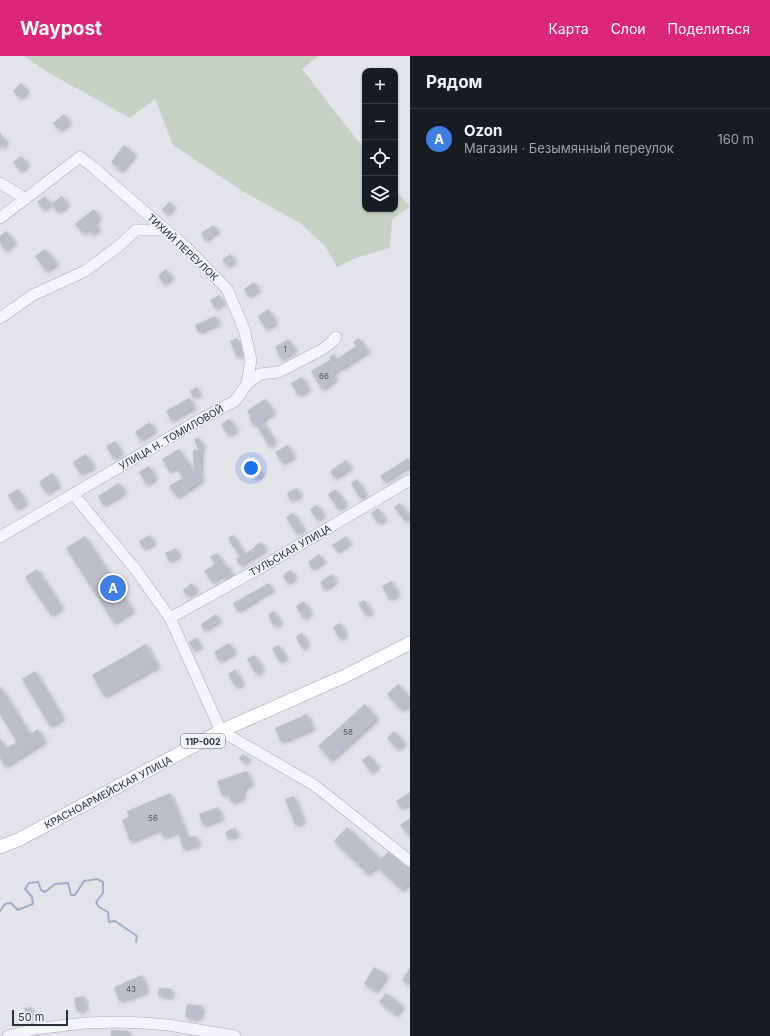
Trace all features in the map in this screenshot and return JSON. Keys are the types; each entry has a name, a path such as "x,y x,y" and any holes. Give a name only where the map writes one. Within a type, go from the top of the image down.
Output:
{"main road":[{"name":"КРАСНОАРМЕЙСКАЯ УЛИЦА","path":"0,847 20,839 222,731 345,676 410,642"}],"street":[{"name":"ТИХИЙ ПЕРЕУЛОК","path":"26,199 80,157 94,168 189,250 228,289 244,329 251,360 247,384"},
{"path":"0,183 26,199 0,218"},
{"path":"0,318 33,295 85,271 136,230 166,230"},
{"name":"УЛИЦА Н. ТОМИЛОВОЙ","path":"0,536 201,418 235,401 247,384 260,374 279,372 323,349 336,337"},
{"name":"ТУЛЬСКАЯ УЛИЦА","path":"170,618 410,480"},
{"path":"73,494 136,570 170,618 222,731 314,786 410,861"},
{"path":"8,1036 34,1029 85,1023 118,1022 168,1025 235,1036"}],"green space":[{"path":"24,56 318,56 302,69 362,146 362,212 398,212 398,193 410,207 392,219 390,248 358,257 337,267 325,246 300,223 244,192 173,145 155,99 130,118 49,73"}],"building":[{"path":"21,83 28,91 20,98 13,91"},
{"path":"64,114 70,122 59,130 53,123"},
{"path":"0,133 7,142 0,148"},
{"path":"124,145 135,154 121,171 111,162"},
{"path":"21,156 28,164 20,171 13,162"},
{"path":"45,196 51,204 43,209 37,202"},
{"path":"62,196 68,204 58,212 51,204"},
{"path":"169,202 174,206 167,214 162,210"},
{"path":"94,209 100,217 94,222 99,228 92,234 88,229 83,233 75,224"},
{"path":"214,225 218,231 205,240 201,233"},
{"path":"6,231 15,242 5,250 0,243 0,236"},
{"path":"45,249 57,263 46,271 35,256"},
{"path":"230,254 235,260 227,266 222,260"},
{"path":"166,269 172,277 164,284 158,276"},
{"path":"254,282 259,290 248,296 244,289"},
{"path":"219,295 224,303 215,308 210,300"},
{"path":"268,309 276,322 266,329 258,316"},
{"path":"215,316 219,323 198,332 195,325"},
{"path":"237,338 243,354 237,357 230,341"},
{"path":"359,338 368,351 333,372 336,379 322,389 311,371 330,360 329,357 334,354 337,359 356,346 353,342"},
{"path":"288,339 296,350 281,359 275,347"},
{"path":"302,377 309,389 298,395 291,383"},
{"path":"197,387 200,394 193,397 190,391"},
{"path":"189,398 195,407 171,420 166,411"},
{"path":"265,399 274,412 262,420 275,442 269,446 256,424 254,425 249,418 251,417 247,411"},
{"path":"230,419 237,430 228,435 221,424"},
{"path":"150,422 155,430 140,440 135,432"},
{"path":"199,438 204,447 201,451 200,475 203,479 177,497 169,486 183,478 176,467 169,471 162,459 179,449 194,472 193,450 198,450 194,439"},
{"path":"115,441 122,452 113,458 106,446"},
{"path":"288,445 294,456 282,463 275,452"},
{"path":"86,454 94,466 80,474 73,462"},
{"path":"408,458 410,465 384,482 380,476"},
{"path":"346,460 351,467 334,478 330,471"},
{"path":"256,465 262,474 255,479 249,470"},
{"path":"149,466 156,478 146,484 139,472"},
{"path":"52,473 59,485 46,493 39,482"},
{"path":"357,479 366,494 360,498 351,483"},
{"path":"119,483 125,492 103,505 98,496"},
{"path":"297,488 301,495 290,500 287,493"},
{"path":"18,489 26,503 16,508 8,495"},
{"path":"336,489 346,504 338,509 328,494"},
{"path":"400,503 410,516 405,521 394,507"},
{"path":"317,505 324,515 317,520 310,509"},
{"path":"378,508 385,519 378,523 371,513"},
{"path":"293,513 304,529 297,534 286,517"},
{"path":"150,535 154,543 143,548 139,541"},
{"path":"233,535 245,554 261,542 266,549 240,565 236,559 240,557 228,538"},
{"path":"85,536 133,610 114,623 66,548"},
{"path":"346,536 350,543 337,551 332,545"},
{"path":"176,548 179,556 169,561 165,553"},
{"path":"217,553 233,575 225,579 223,575 212,582 204,571 215,564 210,557"},
{"path":"319,554 324,561 312,569 308,562"},
{"path":"37,569 62,607 51,615 25,577"},
{"path":"291,570 295,578 287,583 283,576"},
{"path":"332,574 336,581 324,589 320,582"},
{"path":"392,581 398,594 389,599 382,586"},
{"path":"192,583 197,590 187,596 183,590"},
{"path":"269,583 273,590 258,597 259,598 237,611 233,603"},
{"path":"364,600 372,612 366,615 358,603"},
{"path":"304,601 311,613 303,618 296,606"},
{"path":"274,611 281,622 274,626 268,615"},
{"path":"216,614 220,620 204,630 201,624"},
{"path":"340,623 346,634 340,639 333,627"},
{"path":"302,633 308,644 302,648 296,637"},
{"path":"196,638 201,646 193,650 189,642"},
{"path":"229,643 235,652 219,661 214,652"},
{"path":"146,644 158,666 104,696 92,675"},
{"path":"279,645 286,658 280,662 272,648"},
{"path":"254,655 263,669 256,674 247,659"},
{"path":"235,670 243,683 236,687 228,674"},
{"path":"35,671 63,718 50,726 22,679"},
{"path":"398,684 410,697 410,709 407,706 401,710 387,694"},
{"path":"0,686 30,734 38,729 45,741 5,766 0,758 0,738 6,748 17,742 0,714"},
{"path":"365,704 377,718 331,760 318,746"},
{"path":"307,714 313,728 281,742 275,728"},
{"path":"394,731 405,743 397,749 387,738"},
{"path":"242,754 249,758 246,763 239,759"},
{"path":"369,755 378,766 371,772 362,760"},
{"path":"247,771 252,784 244,787 244,791 242,792 244,798 231,802 228,793 222,795 217,781"},
{"path":"410,792 410,803 401,808 396,801"},
{"path":"170,793 188,838 196,836 199,844 183,849 178,831 163,837 160,829 130,841 122,820 129,817 127,811"},
{"path":"294,796 304,822 295,825 285,799"},
{"path":"218,807 222,818 203,825 199,814"},
{"path":"410,818 410,837 400,825"},
{"path":"347,827 381,859 388,852 410,868 410,882 402,890 376,866 368,874 334,841"},
{"path":"235,828 238,835 228,838 225,832"},
{"path":"374,967 387,975 376,991 364,984"},
{"path":"410,968 410,985 402,980"},
{"path":"142,975 147,991 119,1001 114,987"},
{"path":"159,988 172,989 171,997 158,995"},
{"path":"386,993 403,1006 396,1015 379,1002"},
{"path":"84,996 86,1009 77,1011 74,998"},
{"path":"187,1004 202,1006 200,1019 185,1017"},
{"path":"31,1007 34,1016 27,1018 24,1008"},
{"path":"111,1030 129,1031 129,1036 111,1036"}],"waterway":[{"path":"0,911 5,904 11,903 18,910 33,904 32,897 25,889 29,883 38,882 41,890 45,892 55,884 68,883 71,895 75,895 84,881 97,879 103,882 103,893 96,902 99,907 108,912 109,922 115,921 137,936 136,942"}],"place":[{"name":"Ozon","path":"113,588"}]}
